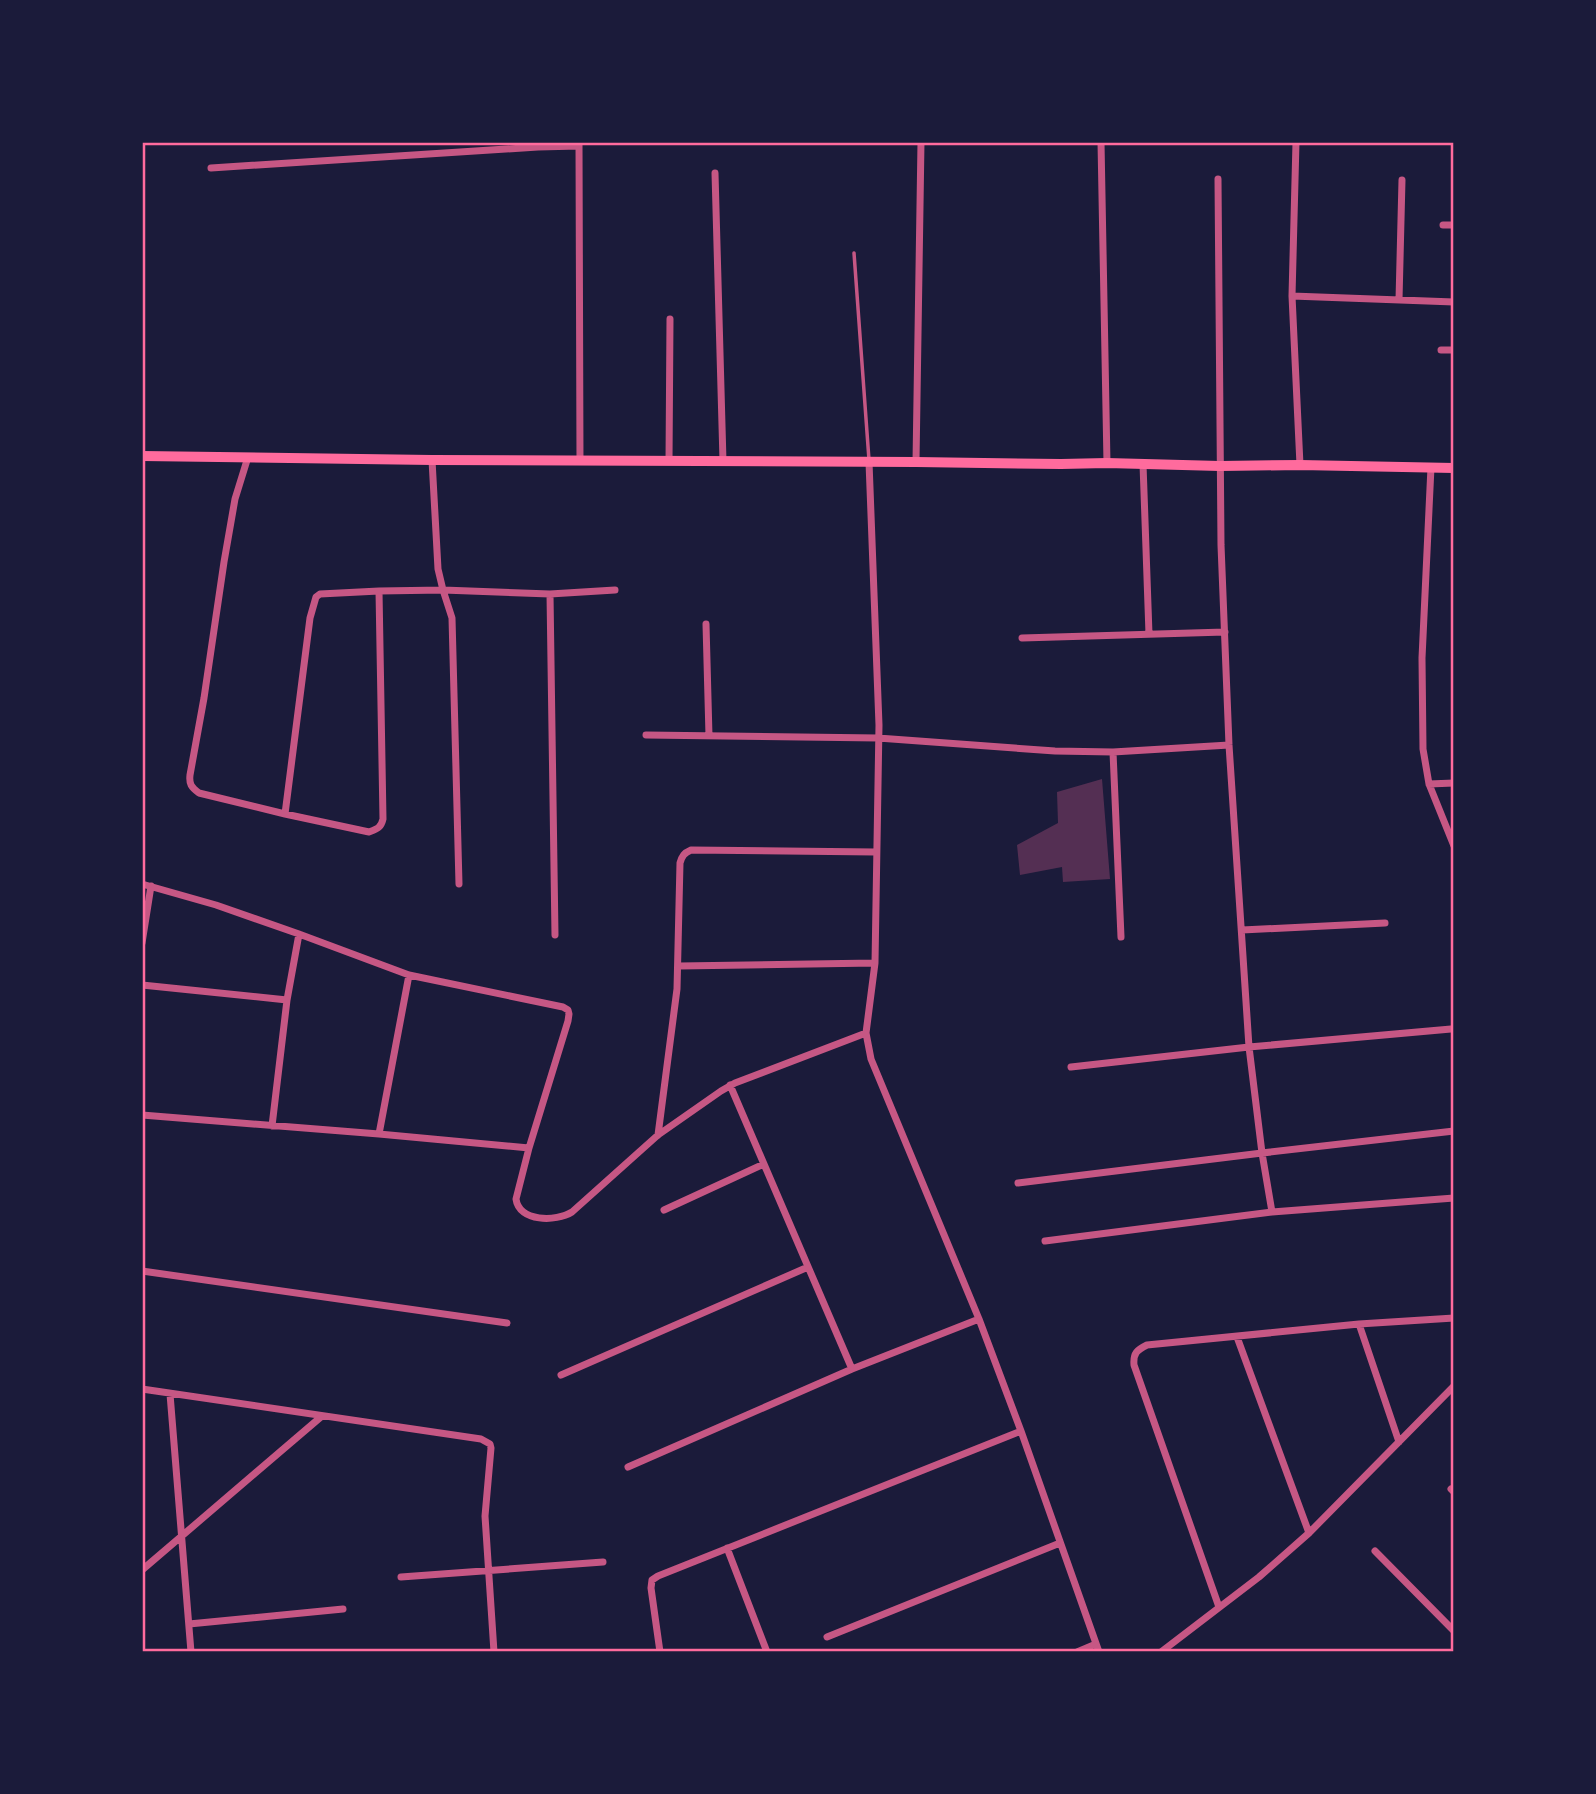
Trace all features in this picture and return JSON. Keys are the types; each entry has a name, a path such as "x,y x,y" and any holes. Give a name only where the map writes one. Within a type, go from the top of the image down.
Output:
{"main road":[{"path":"142,456 1454,468"}],"street":[{"path":"916,462 921,142"},
{"path":"1101,142 1107,463"},
{"path":"1296,142 1292,296 1300,465"},
{"path":"211,168 579,144 580,461"},
{"path":"715,173 723,461"},
{"path":"1218,179 1220,466 1229,745 1249,1047 1272,1212"},
{"path":"1399,300 1402,180"},
{"path":"1443,225 1454,225"},
{"path":"1292,296 1454,302"},
{"path":"668,461 670,319"},
{"path":"1441,351 1454,350"},
{"path":"248,457 230,524 190,781 192,788 199,793 369,832 382,825 379,591"},
{"path":"432,460 438,569 452,618 459,884"},
{"path":"869,462 879,724 874,963 866,1033 871,1059 979,1319 1100,1652"},
{"path":"1143,464 1149,634"},
{"path":"1431,467 1422,658 1423,749 1429,784 1454,846"},
{"path":"285,814 310,618 316,597 320,594 443,590 550,594 615,590"},
{"path":"550,594 555,935"},
{"path":"706,624 709,736"},
{"path":"1022,638 1225,632"},
{"path":"646,735 878,738 1055,751 1113,752 1229,745"},
{"path":"1113,752 1121,937"},
{"path":"1429,784 1454,783"},
{"path":"658,1135 679,966 680,863 685,852 875,852"},
{"path":"142,884 216,905 409,975 568,1010 568,1021 516,1199 517,1207 522,1213 529,1215 556,1219 564,1217 658,1135 730,1086 866,1033"},
{"path":"142,943 151,886"},
{"path":"1242,930 1385,923"},
{"path":"272,1126 299,934"},
{"path":"679,966 874,963"},
{"path":"379,1134 409,975"},
{"path":"142,985 288,1000"},
{"path":"1071,1067 1249,1047 1451,1029"},
{"path":"730,1086 852,1369"},
{"path":"142,1115 529,1148"},
{"path":"1018,1183 1454,1131"},
{"path":"664,1210 764,1164"},
{"path":"1045,1241 1272,1212 1454,1198"},
{"path":"561,1375 808,1267"},
{"path":"142,1271 507,1324"},
{"path":"1219,1607 1139,1378 1134,1357 1137,1350 1147,1345 1359,1324 1454,1318"},
{"path":"628,1467 852,1369 979,1319"},
{"path":"1359,1324 1399,1441"},
{"path":"1237,1337 1309,1533"},
{"path":"1161,1652 1259,1577 1309,1533 1454,1386"},
{"path":"142,1390 481,1439 489,1444 491,1448 485,1517 494,1652"},
{"path":"170,1394 191,1652"},
{"path":"142,1570 323,1416"},
{"path":"660,1652 652,1580 1021,1431"},
{"path":"827,1637 1060,1543"},
{"path":"727,1548 767,1652"},
{"path":"1375,1551 1454,1631"},
{"path":"401,1577 603,1562"},
{"path":"189,1624 343,1609"},
{"path":"1077,1652 1096,1644"}],"lane":[{"path":"854,253 869,462"}],"building":[{"path":"1102,779 1110,879 1063,882 1062,867 1020,875 1017,845 1058,823 1057,792"}]}
